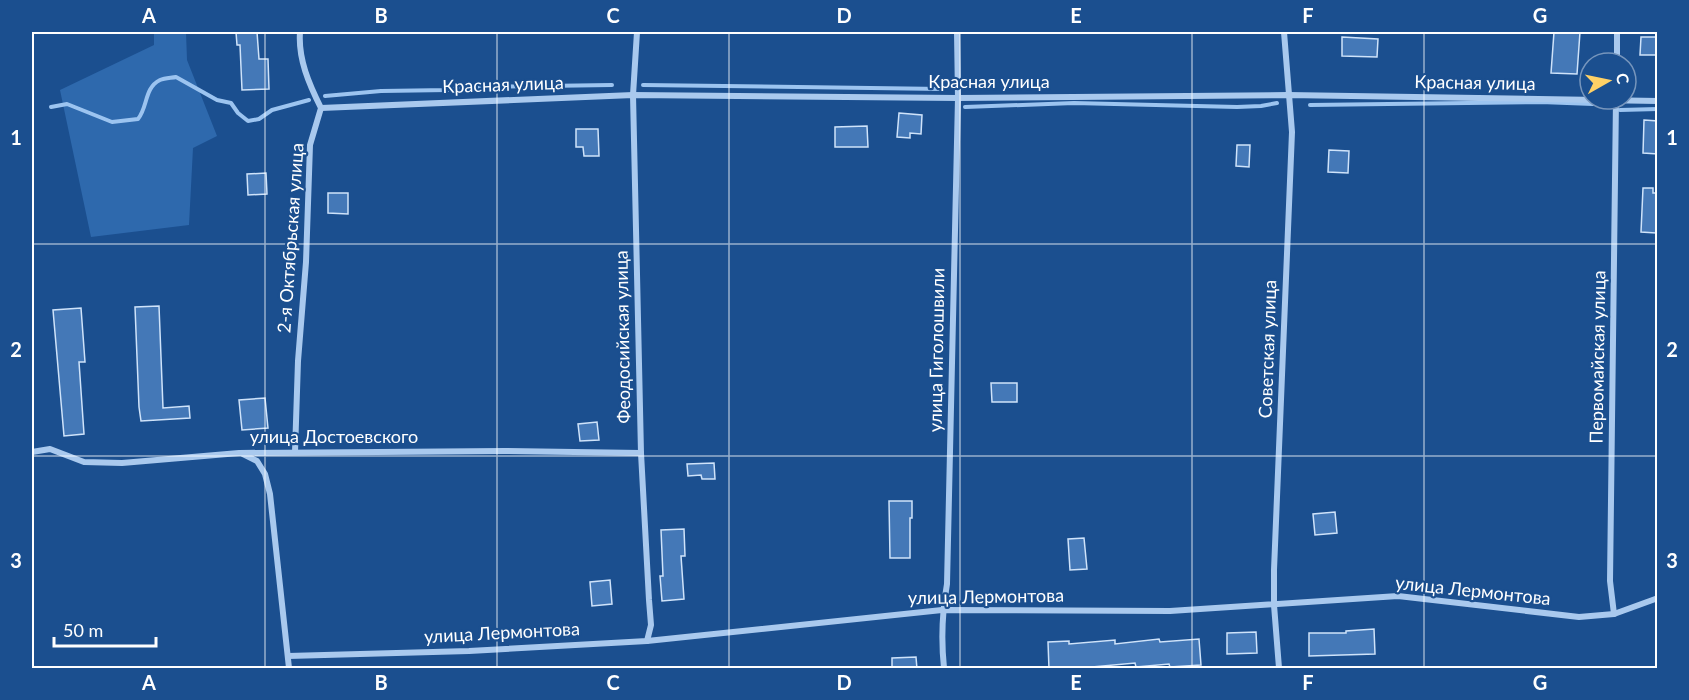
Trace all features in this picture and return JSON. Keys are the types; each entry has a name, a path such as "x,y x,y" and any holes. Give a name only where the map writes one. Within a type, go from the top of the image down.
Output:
{"street":[{"path":"300,32 299,43 308,80 321,108"},
{"name":"Феодосийская улица","path":"637,32 633,95 641,453 651,625 647,640"},
{"name":"улица Гиголошвили","path":"944,669 942,610 947,584 958,98 957,32"},
{"name":"Советская улица","path":"1279,669 1274,570 1292,132 1284,32"},
{"path":"1617,32 1617,51"},
{"name":"Красная улица","path":"321,108 633,95 958,98 1288,95 1578,99"},
{"name":"Красная улица","path":"1638,101 1658,101"},
{"name":"2-я Октябрьская улица","path":"296,452 298,361 306,262 310,145 321,108"},
{"name":"Первомайская улица","path":"1614,614 1610,581 1616,111"},
{"name":"улица Достоевского","path":"32,453 50,448 84,462 112,463 239,453 503,451 641,453"},
{"path":"239,453 257,461 265,474 270,494 289,669"},
{"name":"улица Лермонтова","path":"288,657 469,651 647,640 942,610 1170,611 1398,596 1579,617 1614,614 1658,598"}],"shaded area":[{"path":"154,32 186,32 187,60 217,136 193,148 189,225 91,237 60,90 154,45"}],"building":[{"path":"236,32 257,32 259,59 268,59 269,89 242,90 240,45 237,45"},
{"path":"1554,32 1580,32 1577,74 1551,73"},
{"path":"1342,37 1378,39 1377,57 1342,56"},
{"path":"1641,37 1658,37 1658,55 1640,55"},
{"path":"899,113 922,115 921,134 910,133 910,138 897,137"},
{"path":"1644,120 1658,121 1658,154 1643,153"},
{"path":"867,126 868,147 835,147 835,127"},
{"path":"576,129 598,129 599,156 584,156 583,147 576,147"},
{"path":"1237,145 1250,145 1249,167 1236,166"},
{"path":"1329,150 1349,151 1348,173 1328,172"},
{"path":"266,173 267,194 248,195 247,174"},
{"path":"1643,188 1653,188 1653,193 1657,193 1656,233 1641,232"},
{"path":"328,193 348,193 348,214 328,213"},
{"path":"159,306 163,408 189,406 190,418 141,421 135,307"},
{"path":"81,308 85,362 79,362 84,434 64,436 53,310"},
{"path":"991,383 1017,383 1017,402 992,402"},
{"path":"265,398 268,428 242,430 239,400"},
{"path":"597,422 599,440 580,441 578,424"},
{"path":"714,463 715,479 702,479 701,475 688,476 687,464"},
{"path":"889,501 912,501 910,558 890,558"},
{"path":"1335,512 1337,533 1315,535 1313,514"},
{"path":"684,529 685,556 681,556 684,599 662,601 661,530"},
{"path":"1084,538 1087,569 1070,570 1068,539"},
{"path":"610,580 612,604 592,606 590,582"},
{"path":"1374,629 1375,654 1309,656 1309,633 1346,633 1346,631"},
{"path":"1256,632 1257,653 1227,654 1227,633"},
{"path":"1159,639 1160,642 1199,639 1201,665 1170,667 1169,664 1136,667 1135,663 1049,669 1048,642 1069,641 1069,644 1115,640 1115,644"},
{"path":"916,657 917,669 892,669 892,658"}],"waterway":[{"path":"51,107 67,104 112,122 138,119 155,83 162,79 176,77 217,100 231,103 248,121 259,119 272,110 309,100"},
{"path":"325,96 381,91 448,90 464,87 612,85"},
{"path":"643,85 943,89"},
{"path":"965,107 1074,103 1237,107 1277,103"},
{"path":"1310,105 1578,103"},
{"path":"1638,110 1658,109"}]}
